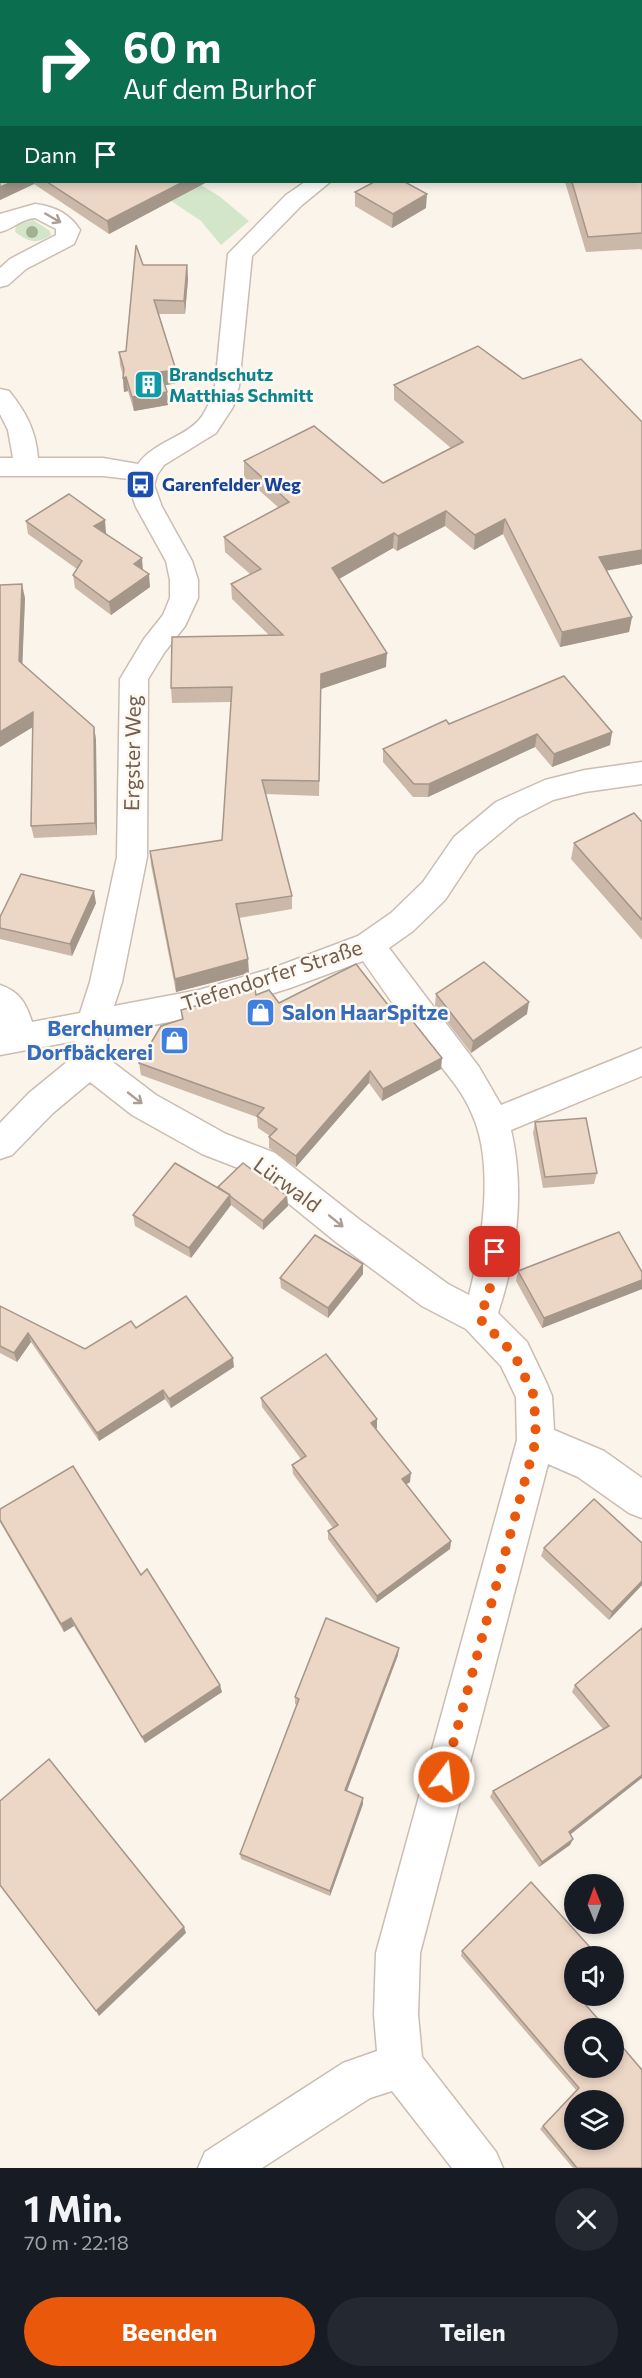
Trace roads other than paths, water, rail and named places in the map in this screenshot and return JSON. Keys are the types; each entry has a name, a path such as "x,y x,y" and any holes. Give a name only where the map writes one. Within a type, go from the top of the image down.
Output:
{"street":[{"path":"0,467 103,467 144,473 155,459 207,427 220,407 227,386 240,254 294,200 318,183"},
{"path":"0,225 24,213 41,211 65,225 68,231 66,239 56,247 18,264 0,280"},
{"path":"0,241 13,254 18,264"},
{"path":"0,397 15,415 25,439 26,468"},
{"name":"Ergster Weg","path":"89,1063 93,1022 106,982 132,857 134,679 154,646 175,619 184,598 184,580 178,561 149,507 141,485 144,473"},
{"name":"Tiefendorfer Straße","path":"10,1039 93,1022 141,1016 199,1003 279,979 369,945 402,922 434,891 465,845 507,810 545,791 585,781 642,773"},
{"path":"369,945 466,1074 493,1124 497,1148 499,1198 489,1294 479,1318"},
{"path":"0,998 12,1007 10,1039"},
{"path":"493,1124 642,1062"},
{"path":"0,1145 41,1103 89,1063"},
{"name":"Lürwald","path":"89,1063 144,1105 214,1144 263,1163 348,1231 435,1295 479,1318 514,1354 534,1396 536,1440 398,1953 396,2015 401,2066"},
{"path":"536,1440 591,1464 642,1500"},
{"path":"221,2168 359,2079 401,2066 480,2168"}],"place":[{"name":"Brandschutz Matthias Schmitt","path":"148,385"},
{"name":"Garenfelder Weg","path":"141,485"},
{"name":"Salon HaarSpitze","path":"261,1013"},
{"name":"Berchumer Dorfbäckerei","path":"174,1041"}]}
